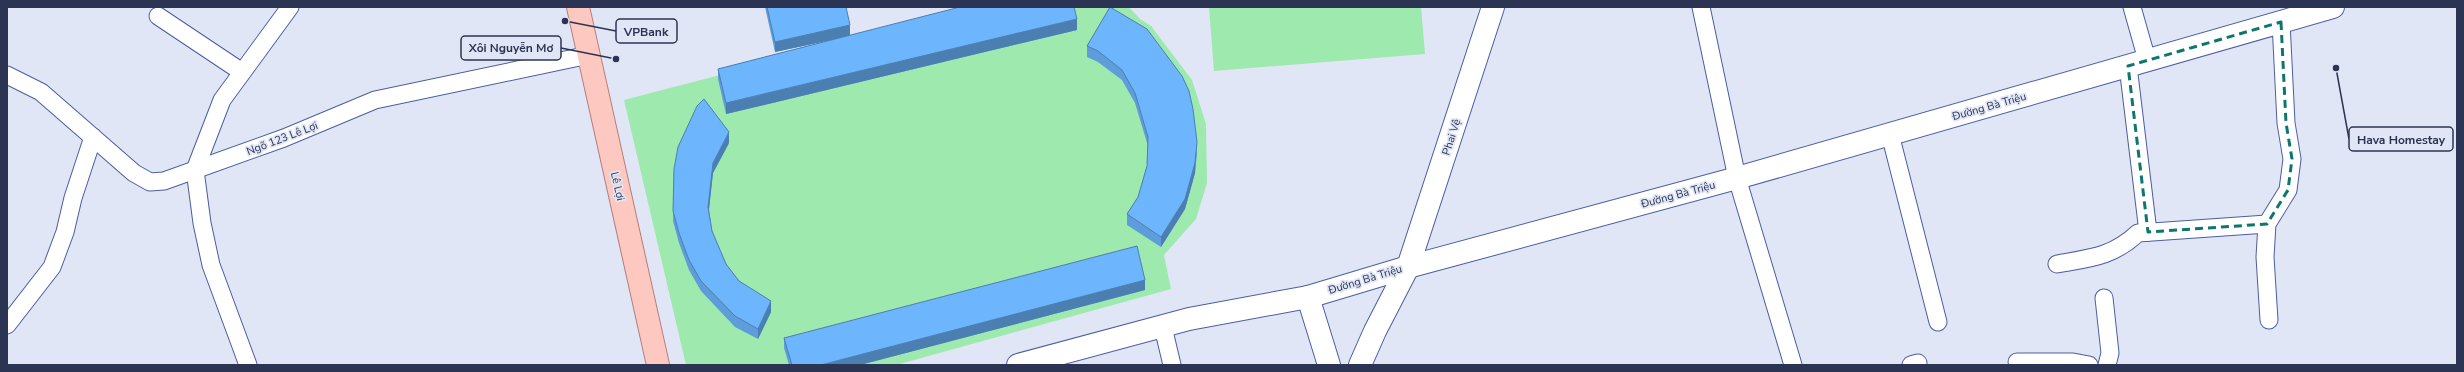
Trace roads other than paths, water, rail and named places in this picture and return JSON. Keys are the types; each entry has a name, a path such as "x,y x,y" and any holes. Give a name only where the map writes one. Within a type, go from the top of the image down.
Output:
{"main road":[{"name":"Lê Lợi","path":"578,7 658,365"},
{"name":"Phai Vệ","path":"1360,365 1375,331 1408,266 1493,7"},
{"name":"Đường Bà Triệu","path":"1018,365 1189,319 1308,297 1408,266 1737,178 2333,7"},
{"path":"1308,297 1329,365"}],"street":[{"path":"248,365 210,265 202,223 195,170 222,100 290,7"},
{"path":"1701,7 1737,178 1793,365"},
{"path":"2132,7 2138,63 2148,232"},
{"path":"158,16 242,72"},
{"path":"2270,320 2265,257 2267,224 2288,190 2292,159 2286,123 2281,22"},
{"name":"Ngõ 123 Lê Lợi","path":"7,75 41,92 134,172 150,182 164,181 284,138 375,100 589,55"},
{"path":"1890,134 1938,322"},
{"path":"7,325 52,267 65,232 73,198 93,137"},
{"path":"2058,264 2109,254 2124,246 2138,233 2267,224"},
{"path":"2104,298 2110,353 2107,365"},
{"path":"1163,327 1172,365"},
{"path":"2018,362 2074,362 2089,365"}],"place":[{"name":"VPBank","path":"565,21"},
{"name":"Xôi Nguyễn Mơ","path":"616,59"},
{"name":"Hava Homestay","path":"2336,68"}]}
